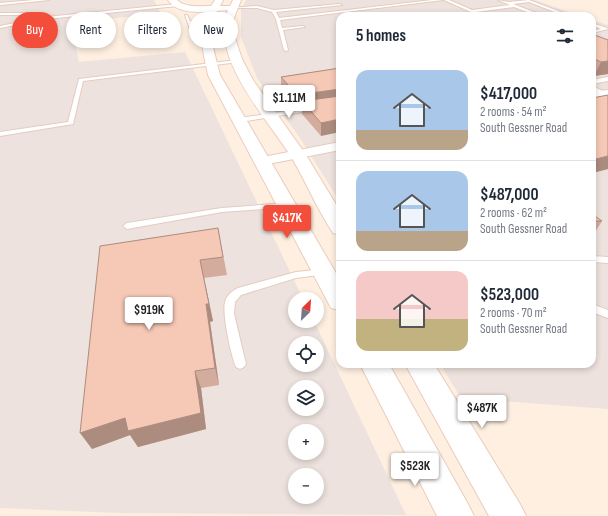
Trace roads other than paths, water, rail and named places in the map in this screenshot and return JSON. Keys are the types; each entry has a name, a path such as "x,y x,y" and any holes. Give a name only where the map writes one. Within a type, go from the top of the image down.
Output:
{"main road":[{"path":"179,2 193,9 225,4"},
{"path":"218,12 225,4"},
{"path":"215,48 211,64 214,75 264,161 287,205 332,271 336,286"},
{"path":"226,48 236,61 270,116 298,155 336,221"},
{"path":"287,205 323,199"},
{"path":"376,368 456,516"},
{"path":"421,368 508,516"}],"street":[{"path":"596,95 606,93"},
{"path":"264,161 336,147"}],"lane":[{"path":"0,4 47,0"},
{"path":"332,0 349,11"},
{"path":"340,12 441,0"},
{"path":"446,0 471,11 514,5"},
{"path":"500,0 532,12"},
{"path":"509,4 529,1 558,12"},
{"path":"58,17 179,2"},
{"path":"225,4 257,7 274,11 340,5"},
{"path":"274,11 278,19 286,50"},
{"path":"278,19 336,12"},
{"path":"0,14 12,14"},
{"path":"186,16 189,22"},
{"path":"0,27 12,25"},
{"path":"596,26 606,30 596,31"},
{"path":"281,29 303,27"},
{"path":"0,134 71,123 81,80 236,61"},
{"path":"596,81 608,79"},
{"path":"596,89 606,93"},
{"path":"240,120 317,108"},
{"path":"127,226 222,210 287,205"},
{"path":"596,259 608,260"},
{"path":"240,364 229,314 230,301 238,292 296,275 332,271"},
{"path":"596,310 608,314"}]}
